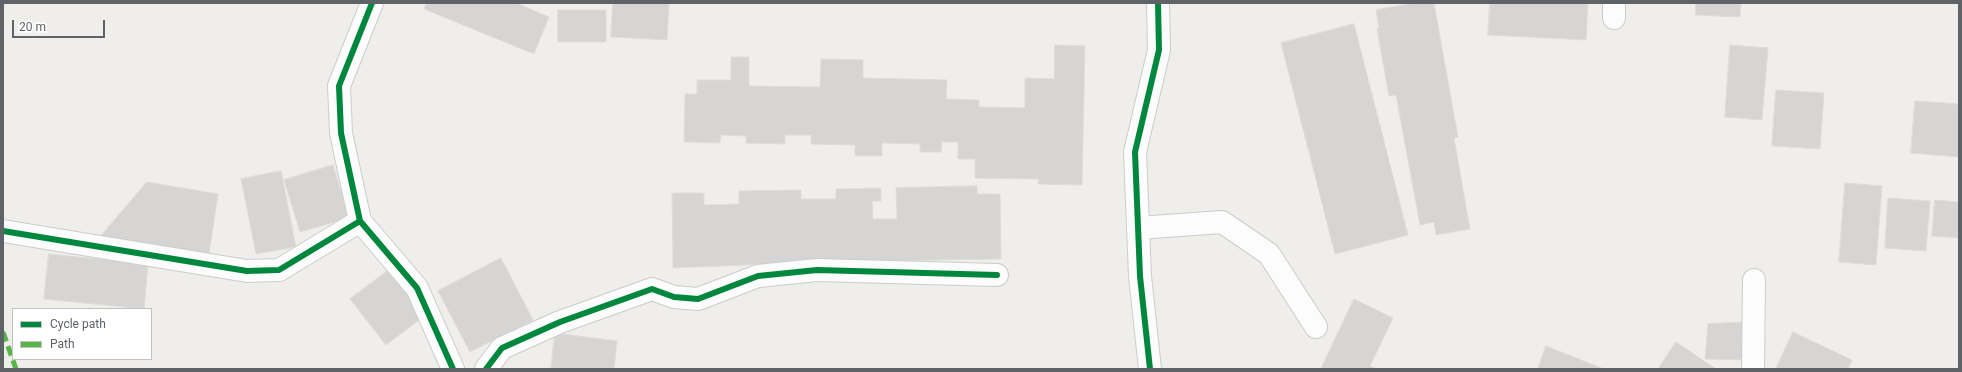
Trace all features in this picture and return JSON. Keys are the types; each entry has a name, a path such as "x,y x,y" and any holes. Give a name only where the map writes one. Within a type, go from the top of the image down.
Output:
{"street":[{"path":"372,3 339,86 341,133 360,221 417,288 453,369"},
{"path":"1150,369 1140,276 1135,152 1159,50 1158,3"},
{"path":"3,231 247,271 279,270 360,221"},
{"path":"1138,228 1222,222 1269,254 1316,327"},
{"path":"486,369 502,348 560,322 652,289 674,297 698,299 758,276 817,270 997,275"},
{"path":"1753,369 1754,280"}],"building":[{"path":"427,3 516,3 549,17 534,54 424,9"},
{"path":"613,3 669,3 667,40 611,37"},
{"path":"1415,3 1434,3 1458,137 1454,138 1470,229 1436,235 1434,222 1420,225 1396,95 1389,96 1377,29 1379,28 1376,10"},
{"path":"1490,3 1588,3 1586,40 1488,35"},
{"path":"1696,3 1741,3 1740,17 1696,15"},
{"path":"558,10 606,10 606,42 558,42"},
{"path":"1354,24 1408,235 1335,254 1281,43"},
{"path":"1055,45 1085,46 1082,185 1038,184 1039,179 975,178 975,159 958,159 958,142 942,142 941,152 920,152 920,144 882,143 882,156 855,156 855,145 811,144 811,135 785,135 785,144 746,143 746,136 721,135 720,143 684,142 685,94 697,94 697,80 731,80 731,57 749,57 749,86 820,87 821,59 863,60 863,78 947,80 946,99 979,100 979,107 1025,108 1025,78 1054,79"},
{"path":"1730,45 1768,48 1762,120 1725,117"},
{"path":"1776,90 1824,93 1820,149 1772,146"},
{"path":"1915,101 1959,104 1959,157 1911,153"},
{"path":"333,165 349,218 300,232 284,180"},
{"path":"281,171 296,247 256,254 241,179"},
{"path":"147,182 218,194 209,254 100,237"},
{"path":"1845,183 1882,186 1876,265 1839,262"},
{"path":"977,186 977,194 1000,194 1001,259 815,262 673,268 672,193 704,193 704,205 739,204 739,191 801,190 801,199 836,199 836,189 881,188 881,201 872,201 873,219 897,219 896,188"},
{"path":"1888,198 1930,201 1926,251 1885,248"},
{"path":"1935,200 1959,202 1959,238 1932,236"},
{"path":"49,254 148,264 144,308 44,299"},
{"path":"501,258 533,320 470,352 438,291"},
{"path":"390,269 426,315 386,345 350,299"},
{"path":"1354,299 1393,318 1370,366 1376,369 1321,369"},
{"path":"1747,322 1746,360 1705,359 1708,324"},
{"path":"1793,332 1852,360 1848,369 1776,369"},
{"path":"555,333 617,341 614,369 551,369"},
{"path":"1676,342 1716,369 1658,369"},
{"path":"1546,346 1604,369 1538,369"}],"marked path":[{"path":"3,332 12,358"},
{"path":"13,360 16,369"}],"cycle path":[{"path":"372,3 339,86 341,133 360,221 417,288 453,369"},
{"path":"1150,369 1140,276 1135,152 1159,50 1158,3"},
{"path":"3,231 247,271 279,270 360,221"},
{"path":"486,369 502,348 560,322 652,289 674,297 698,299 758,276 817,270 997,275"}]}
